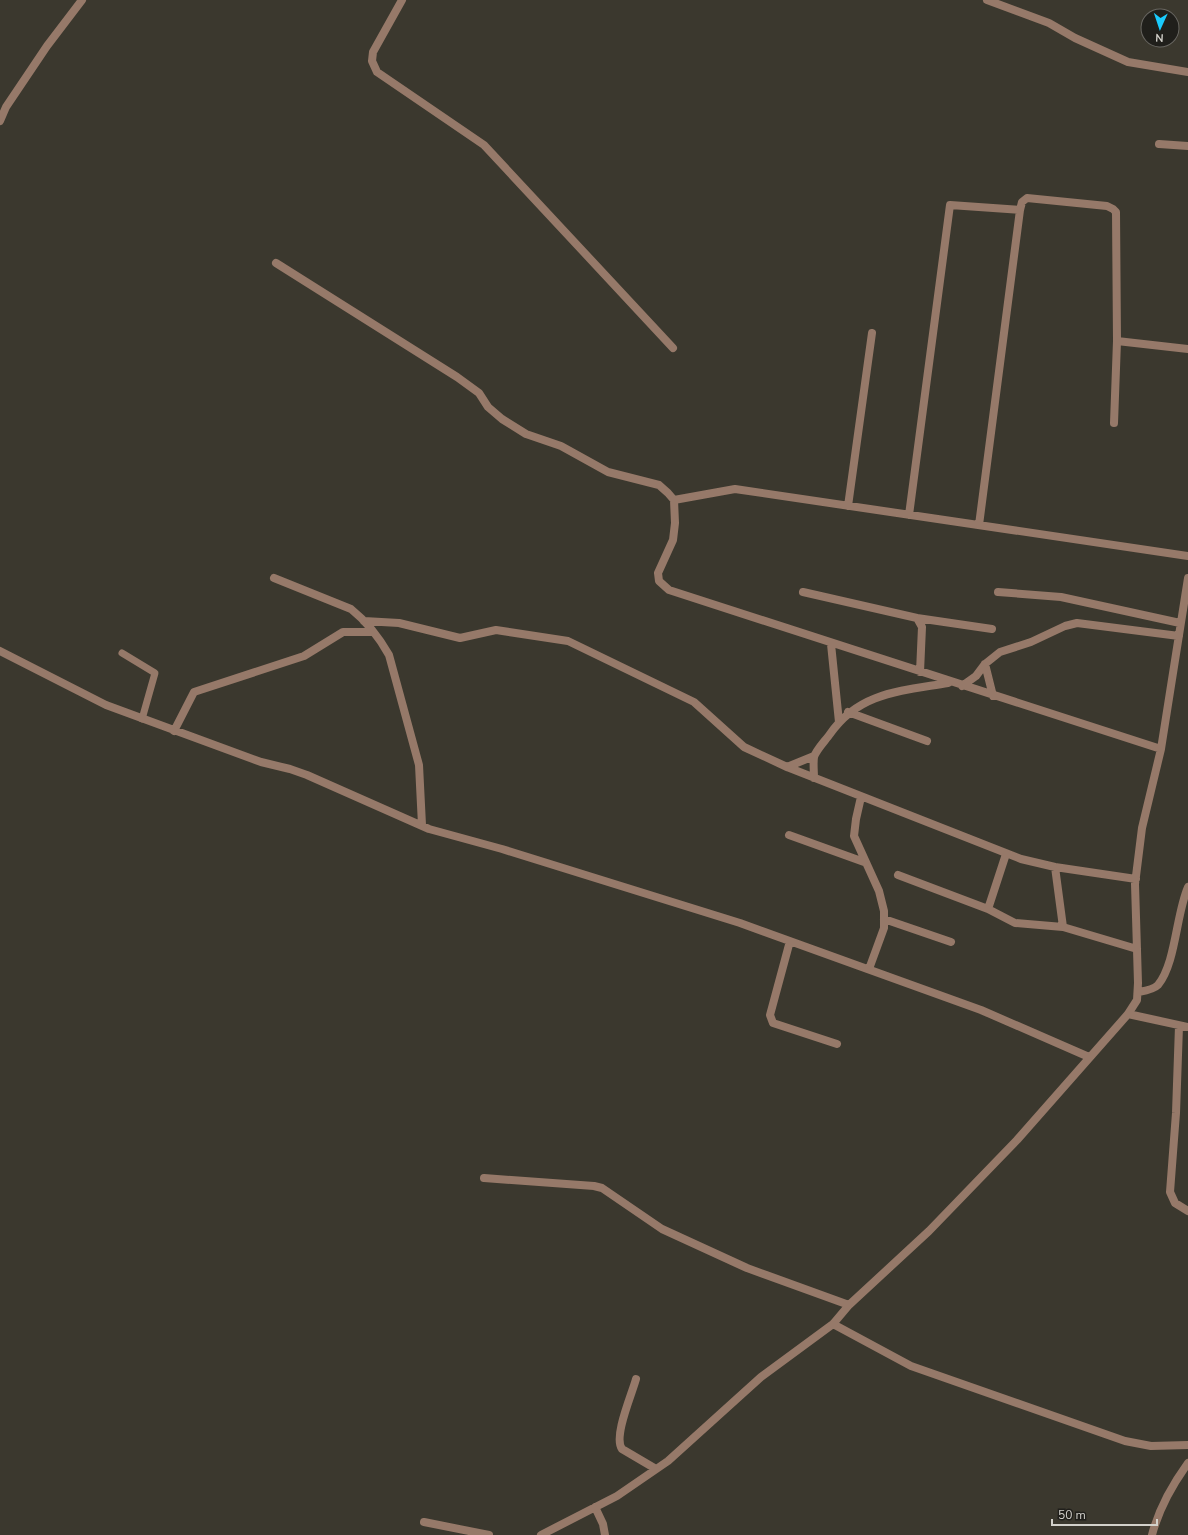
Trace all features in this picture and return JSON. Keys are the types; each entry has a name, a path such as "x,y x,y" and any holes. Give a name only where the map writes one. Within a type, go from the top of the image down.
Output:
{"street":[{"path":"0,121 6,107 47,46 82,0"},
{"path":"402,0 373,52 372,61 377,72 484,145 673,348"},
{"path":"987,0 1049,23 1075,38 1128,62 1188,72"},
{"path":"1159,144 1188,146"},
{"path":"979,525 1020,210 1022,202 1027,198 1107,206 1116,212 1117,341 1114,423"},
{"path":"909,515 950,205 1020,210"},
{"path":"276,263 457,376 479,393 488,407 502,419 526,434 561,446 608,472 659,485 674,500 673,540 658,573 659,581 662,586 669,590 830,644 1161,749"},
{"path":"848,506 872,333"},
{"path":"1117,341 1188,349"},
{"path":"674,500 734,489 1188,556"},
{"path":"274,578 351,609 364,621 389,655 420,765 422,826"},
{"path":"541,1535 617,1496 668,1461 761,1377 833,1324 849,1305 929,1231 1017,1140 1128,1014 1137,1000 1138,992 1136,879 1142,828 1161,749 1188,578"},
{"path":"803,592 917,618 992,630"},
{"path":"998,592 1061,597 1180,623"},
{"path":"917,618 922,627 920,672"},
{"path":"364,621 399,623 460,638 496,630 568,641 694,702 744,746 787,768 1020,859 1055,867 1136,879"},
{"path":"962,686 976,676 984,664 1000,652 1031,642 1065,626 1078,624 1179,636"},
{"path":"174,731 194,692 304,656 343,632 372,632"},
{"path":"830,644 838,722"},
{"path":"0,651 106,704 174,731 261,762 296,771 422,826 447,835 502,849 740,922 982,1010 1089,1057"},
{"path":"984,664 993,696"},
{"path":"787,768 814,756 838,722 848,712 871,700 893,692 951,682"},
{"path":"848,712 927,741"},
{"path":"814,756 814,778"},
{"path":"861,796 854,836 864,862 879,891 884,911 884,928 869,969"},
{"path":"789,835 864,862"},
{"path":"988,909 1006,854"},
{"path":"1055,867 1063,927"},
{"path":"898,875 988,909 1015,923 1063,927 1137,948"},
{"path":"1138,992 1157,986 1161,980 1169,962 1188,887"},
{"path":"884,919 951,942"},
{"path":"790,941 770,1020 773,1023 837,1044"},
{"path":"1128,1014 1188,1027"},
{"path":"1178,1026 1176,1113 1170,1192 1175,1203 1188,1211"},
{"path":"484,1178 594,1186 602,1188 662,1229 747,1268 849,1305"},
{"path":"833,1324 911,1366 1125,1441 1151,1446 1188,1445"},
{"path":"636,1379 619,1436 619,1446 656,1469"},
{"path":"1152,1535 1155,1521 1173,1484 1188,1463"},
{"path":"595,1507 602,1524 604,1535"},
{"path":"424,1522 489,1535"}],"lane":[{"path":"122,653 155,673 142,718"}]}
